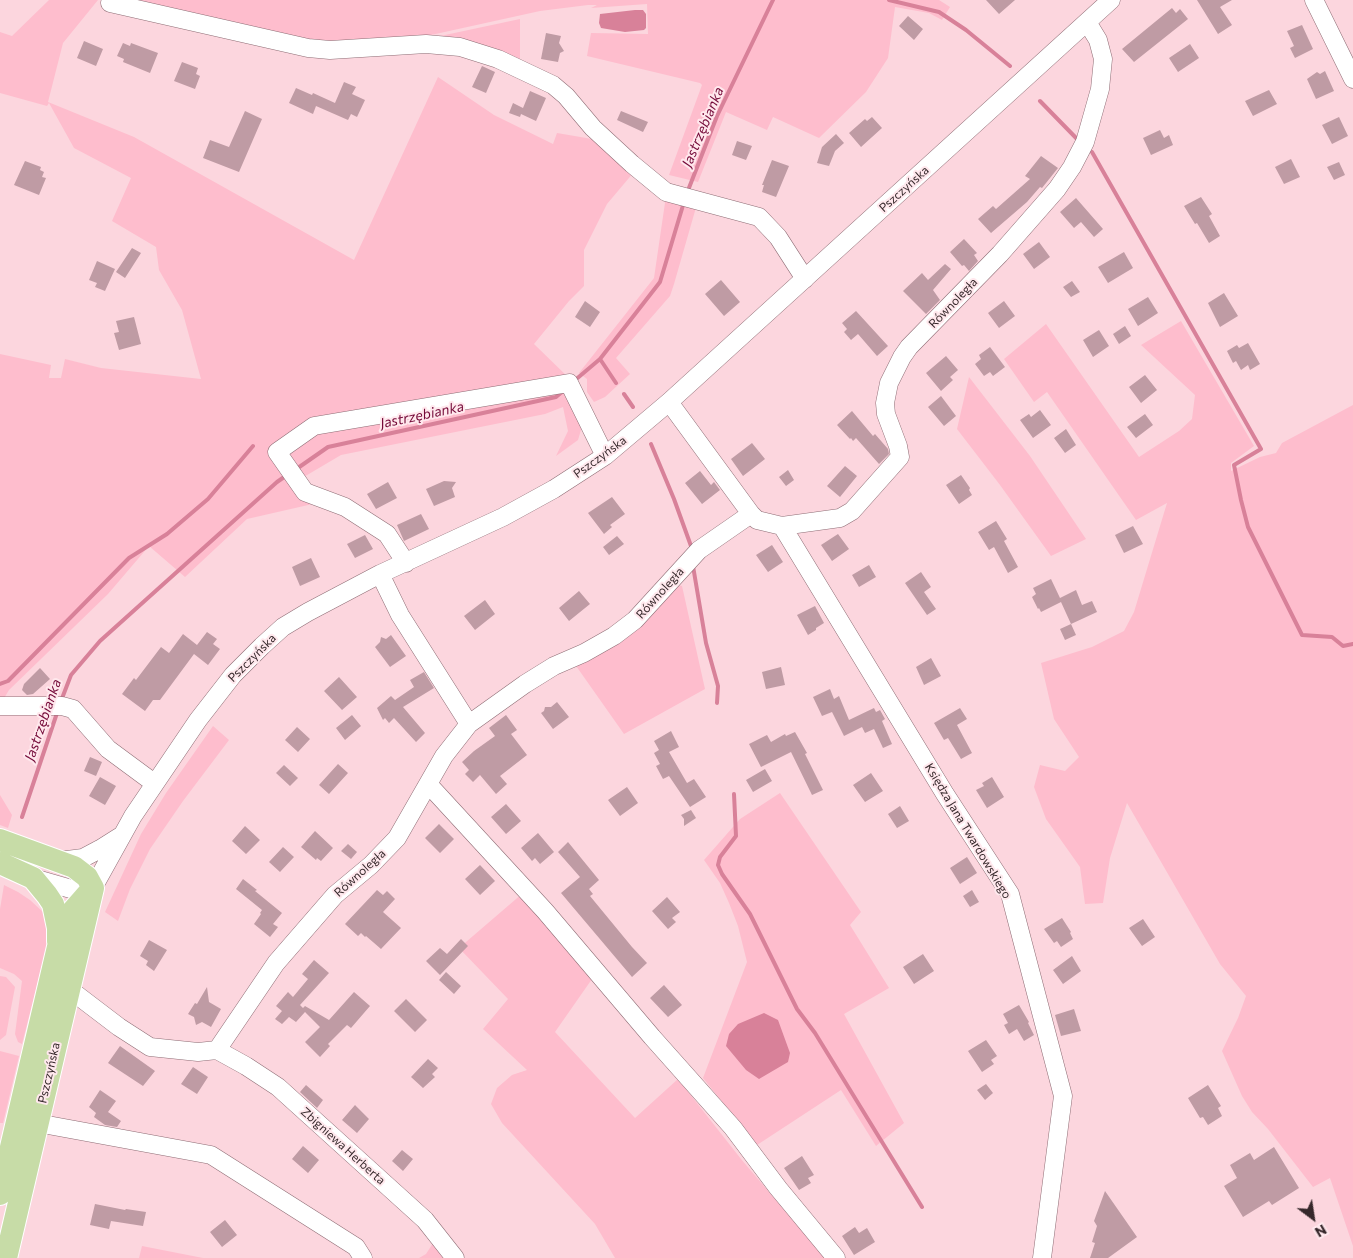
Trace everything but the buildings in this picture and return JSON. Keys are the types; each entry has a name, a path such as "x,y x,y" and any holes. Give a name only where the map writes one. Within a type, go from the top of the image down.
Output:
{"main road":[{"path":"0,840 74,867 87,877 93,888"},
{"path":"0,863 33,878 53,904 58,928 58,947"},
{"name":"Pszczyńska","path":"0,1194 7,1130 58,947 70,914 93,888"},
{"name":"Pszczyńska","path":"6,1258 93,888"}],"street":[{"name":"Pszczyńska","path":"93,888 154,783 198,720 233,674 283,627 380,574 503,517 554,489 605,456 669,402 1111,0"},
{"path":"1314,0 1353,79"},
{"path":"110,3 308,48 330,50 426,44 460,47 498,59 554,85 593,128 657,187 666,192 759,217 778,238 805,279"},
{"name":"Równoległa","path":"217,1050 276,963 335,895 371,864 397,838 444,756 469,724 554,666 584,653 614,636 635,620 699,550 750,514 757,520 782,526 840,518 852,511 900,456 886,414 885,403 889,383 902,357 909,347 1000,254 1057,189 1072,168 1085,142 1100,89 1103,59 1098,40 1087,22"},
{"path":"406,563 387,534 345,507 306,492 277,452 314,426 572,388 605,456"},
{"path":"669,402 750,514"},
{"name":"Księdza Jana Twardowskiego","path":"782,526 940,785 1010,894 1063,1096 1042,1258"},
{"path":"380,574 400,615 469,724"},
{"path":"0,706 66,707 73,709 108,749 154,783"},
{"path":"429,785 545,911 732,1128 778,1188 836,1258"},
{"path":"56,861 83,858 124,834"},
{"path":"33,878 78,891 85,892 93,888"},
{"path":"68,992 77,994 119,1027 150,1047 198,1052 217,1050"},
{"name":"Zbigniewa Herberta","path":"217,1050 278,1087 425,1220 455,1258"},
{"path":"37,1123 211,1155 356,1247 362,1258"}],"shaded area":[{"path":"49,0 98,0 63,43 48,102 134,137 354,260 438,77 494,115 553,144 557,133 598,140 634,172 607,204 584,250 584,286 569,301 534,344 572,381 583,423 578,440 556,456 568,431 563,407 545,414 341,455 297,481 317,503 247,519 185,577 149,546 108,594 9,690 0,705 0,354 51,365 49,378 61,378 65,359 101,368 201,379 182,310 159,270 156,247 112,221 131,178 74,148 49,103 47,106 0,93 0,32 12,36"},
{"path":"124,0 939,0 950,7 942,20 929,13 895,7 888,58 866,92 819,138 773,117 767,130 726,112 698,182 669,175 702,85 587,56 591,33 648,34 647,4 591,8 597,5 588,5 540,11 431,35 333,44 312,42"},
{"path":"643,10 646,14 646,28 644,30 625,32 601,28 599,23 600,14"},
{"path":"520,19 520,61 431,38"},
{"path":"666,196 697,204 670,296 616,358 630,374 605,397 594,402 587,392 587,379 579,373 654,278"},
{"path":"1181,321 1254,446 1231,463 1231,471 1260,457 1276,453 1282,443 1353,405 1353,1246 1330,1178 1313,1187 1268,1129 1252,1112 1242,1096 1222,1051 1246,996 1220,964 1127,803 1110,858 1103,903 1085,904 1080,867 1046,819 1034,787 1040,765 1065,771 1079,757 1054,719 1041,663 1092,647 1124,631 1134,612 1167,503 1136,520 1047,392 1034,402 1004,359 1046,324 1139,457 1179,431 1192,419 1195,395 1141,345"},
{"path":"969,377 1030,456 1086,539 1051,556 957,429"},
{"path":"675,584 682,586 705,689 624,734 574,663"},
{"path":"213,726 229,740 150,849 130,889 118,921 105,912 141,834 166,793"},
{"path":"780,793 861,912 850,925 889,988 844,1014 904,1123 876,1146 841,1090 757,1145 703,1078 747,962 738,926 729,903 720,883 704,860 740,819"},
{"path":"0,795 12,815 8,828 0,825"},
{"path":"4,885 30,900 43,912 47,923 46,950 22,1044 18,1042 15,1034 22,981 14,974 0,968 0,909"},
{"path":"523,893 592,979 555,1032 635,1118 678,1079 741,1159 825,1258 615,1258 595,1224 502,1123 491,1104 497,1088 512,1075 527,1070 483,1029 508,999 459,948"},
{"path":"0,976 6,977 15,987 6,1035 0,1040"},
{"path":"764,1013 778,1020 790,1053 788,1062 759,1079 746,1070 726,1046 729,1034 738,1024"},
{"path":"0,1051 19,1056 3,1123 0,1123"},
{"path":"435,1240 448,1258 419,1258 426,1254"},
{"path":"142,1246 203,1258 139,1258"}],"waterway":[{"name":"Jastrzębianka","path":"687,193 717,116 773,0"},
{"path":"889,0 939,12 966,30 1010,66"},
{"path":"1040,101 1079,141"},
{"path":"1092,152 1261,449 1234,465 1241,500 1248,527 1302,635 1332,637 1343,646 1353,644"},
{"name":"Jastrzębianka","path":"574,381 600,359 660,282 684,202"},
{"path":"600,359 616,383"},
{"name":"Jastrzębianka","path":"295,470 328,447 556,397 563,391"},
{"path":"624,394 633,407"},
{"path":"651,444 691,546"},
{"path":"0,684 8,681 129,558 167,534 208,499 253,446"},
{"name":"Jastrzębianka","path":"61,701 71,675 100,641 287,475"},
{"path":"693,566 706,643 718,686 717,703"},
{"name":"Jastrzębianka","path":"22,817 58,710"},
{"path":"734,794 736,836 720,857 718,865 722,874 750,914 797,1009 815,1033 922,1207"}]}
